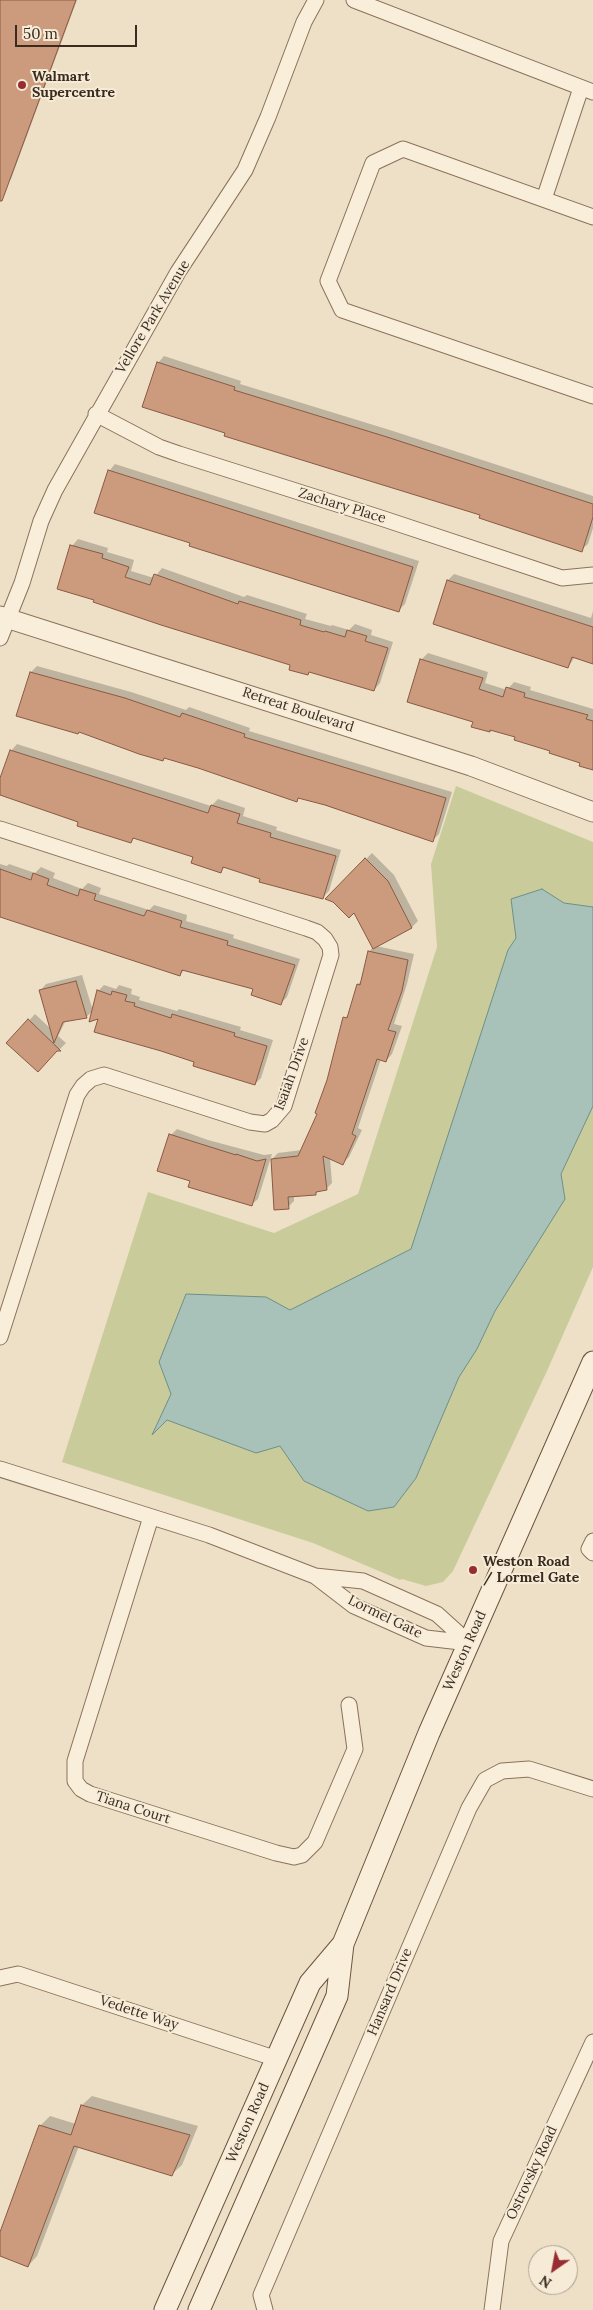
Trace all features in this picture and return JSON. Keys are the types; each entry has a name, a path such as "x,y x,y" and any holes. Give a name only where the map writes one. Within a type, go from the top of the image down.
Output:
{"main road":[{"name":"Weston Road","path":"199,2310 337,1996 344,1944 429,1733 593,1362"},
{"name":"Weston Road","path":"166,2310 310,1983 344,1944"}],"street":[{"name":"Vellore Park Avenue","path":"0,638 4,618 48,504 96,414 178,272 245,170 268,118 304,22 316,0"},
{"path":"354,0 587,90 544,199"},
{"path":"593,218 402,149 373,163 328,282 342,310 593,396"},
{"name":"Zachary Place","path":"96,414 159,447 179,454 562,578 593,575"},
{"name":"Retreat Boulevard","path":"4,618 471,766 593,812"},
{"name":"Isaiah Drive","path":"0,829 306,928 317,932 330,947 330,955 284,1106 272,1120 264,1124 250,1122 104,1075 92,1078 83,1086 77,1094 0,1337"},
{"name":"Lormel Gate","path":"0,1469 209,1535 315,1576 363,1582 437,1614 469,1643"},
{"name":"Tiana Court","path":"151,1517 75,1761 75,1781 81,1788 90,1794 276,1853 294,1857 302,1855 315,1842 355,1749 349,1705"},
{"path":"593,1541 589,1549 593,1553"},
{"name":"Lormel Gate","path":"315,1576 354,1606 426,1638 469,1643"},
{"name":"Hansard Drive","path":"265,2310 261,2295 469,1808 485,1780 502,1771 529,1770 593,1789"},
{"name":"Vedette Way","path":"0,1978 18,1974 277,2059"},
{"name":"Ostrovsky Road","path":"492,2310 501,2241 593,2042"}],"green space":[{"path":"456,786 593,842 593,1267 547,1371 453,1571 443,1582 426,1586 400,1580 313,1543 62,1462 148,1192 274,1233 358,1194 437,947 431,864"}],"water":[{"path":"542,889 564,903 593,907 593,1106 561,1174 565,1199 495,1311 477,1349 459,1377 416,1478 394,1507 368,1511 304,1481 280,1446 256,1453 167,1420 152,1435 171,1394 159,1362 186,1294 266,1297 290,1310 411,1249 508,950 516,938 511,899"}],"building":[{"name":"Walmart Supercentre","path":"0,0 76,0 2,201 0,201"},
{"path":"157,362 235,387 234,390 387,437 593,504 593,517 582,552 479,518 480,515 224,436 225,433 142,407"},
{"path":"108,470 413,567 399,612 189,546 190,543 94,513"},
{"path":"70,545 103,554 102,558 129,567 125,577 150,585 154,574 238,604 239,601 301,620 300,625 324,632 345,637 347,630 367,636 365,641 388,648 374,691 309,672 308,675 289,670 290,665 161,625 93,602 94,600 57,589"},
{"path":"447,580 593,627 593,664 572,657 568,668 433,624"},
{"path":"420,659 483,678 479,689 503,697 506,687 525,693 524,697 588,715 586,719 593,721 593,770 579,766 580,763 549,753 550,751 514,740 515,737 471,727 473,722 407,702"},
{"path":"30,672 125,698 180,717 182,713 245,734 244,737 446,798 433,842 325,805 298,798 297,802 198,768 164,758 163,761 79,732 78,734 16,716"},
{"path":"10,750 208,813 211,805 240,814 237,823 271,833 270,837 336,856 323,899 259,882 260,879 223,867 221,873 191,863 193,857 133,838 131,843 77,826 78,822 0,795 0,778"},
{"path":"365,858 388,881 412,928 373,949 354,913 349,918 333,902 325,899"},
{"path":"0,869 31,880 33,873 49,879 47,885 78,896 80,889 96,894 94,900 144,916 147,910 182,921 180,927 228,941 227,945 295,965 281,1005 251,995 253,989 182,970 180,976 0,917"},
{"path":"368,951 408,960 402,991 388,1030 396,1032 386,1062 377,1059 352,1134 356,1136 343,1165 323,1156 327,1190 316,1192 316,1195 288,1197 289,1209 274,1210 271,1159 298,1156 317,1114 315,1113 327,1080 343,1017 347,1018 357,984 360,985"},
{"path":"76,981 87,1018 63,1022 54,1043 39,990"},
{"path":"97,990 111,995 112,991 127,995 125,1001 135,1003 134,1006 171,1018 172,1014 235,1033 234,1036 267,1046 255,1085 193,1066 194,1062 161,1051 94,1032 98,1019 89,1022"},
{"path":"28,1019 61,1051 57,1051 38,1072 6,1043"},
{"path":"169,1134 257,1161 266,1159 252,1206 188,1187 190,1181 157,1171"},
{"path":"81,2105 190,2135 172,2176 74,2146 28,2267 0,2256 0,2232 39,2125 71,2135"}],"place":[{"name":"Walmart Supercentre","path":"22,85"},
{"name":"Weston Road / Lormel Gate","path":"473,1570"}]}
